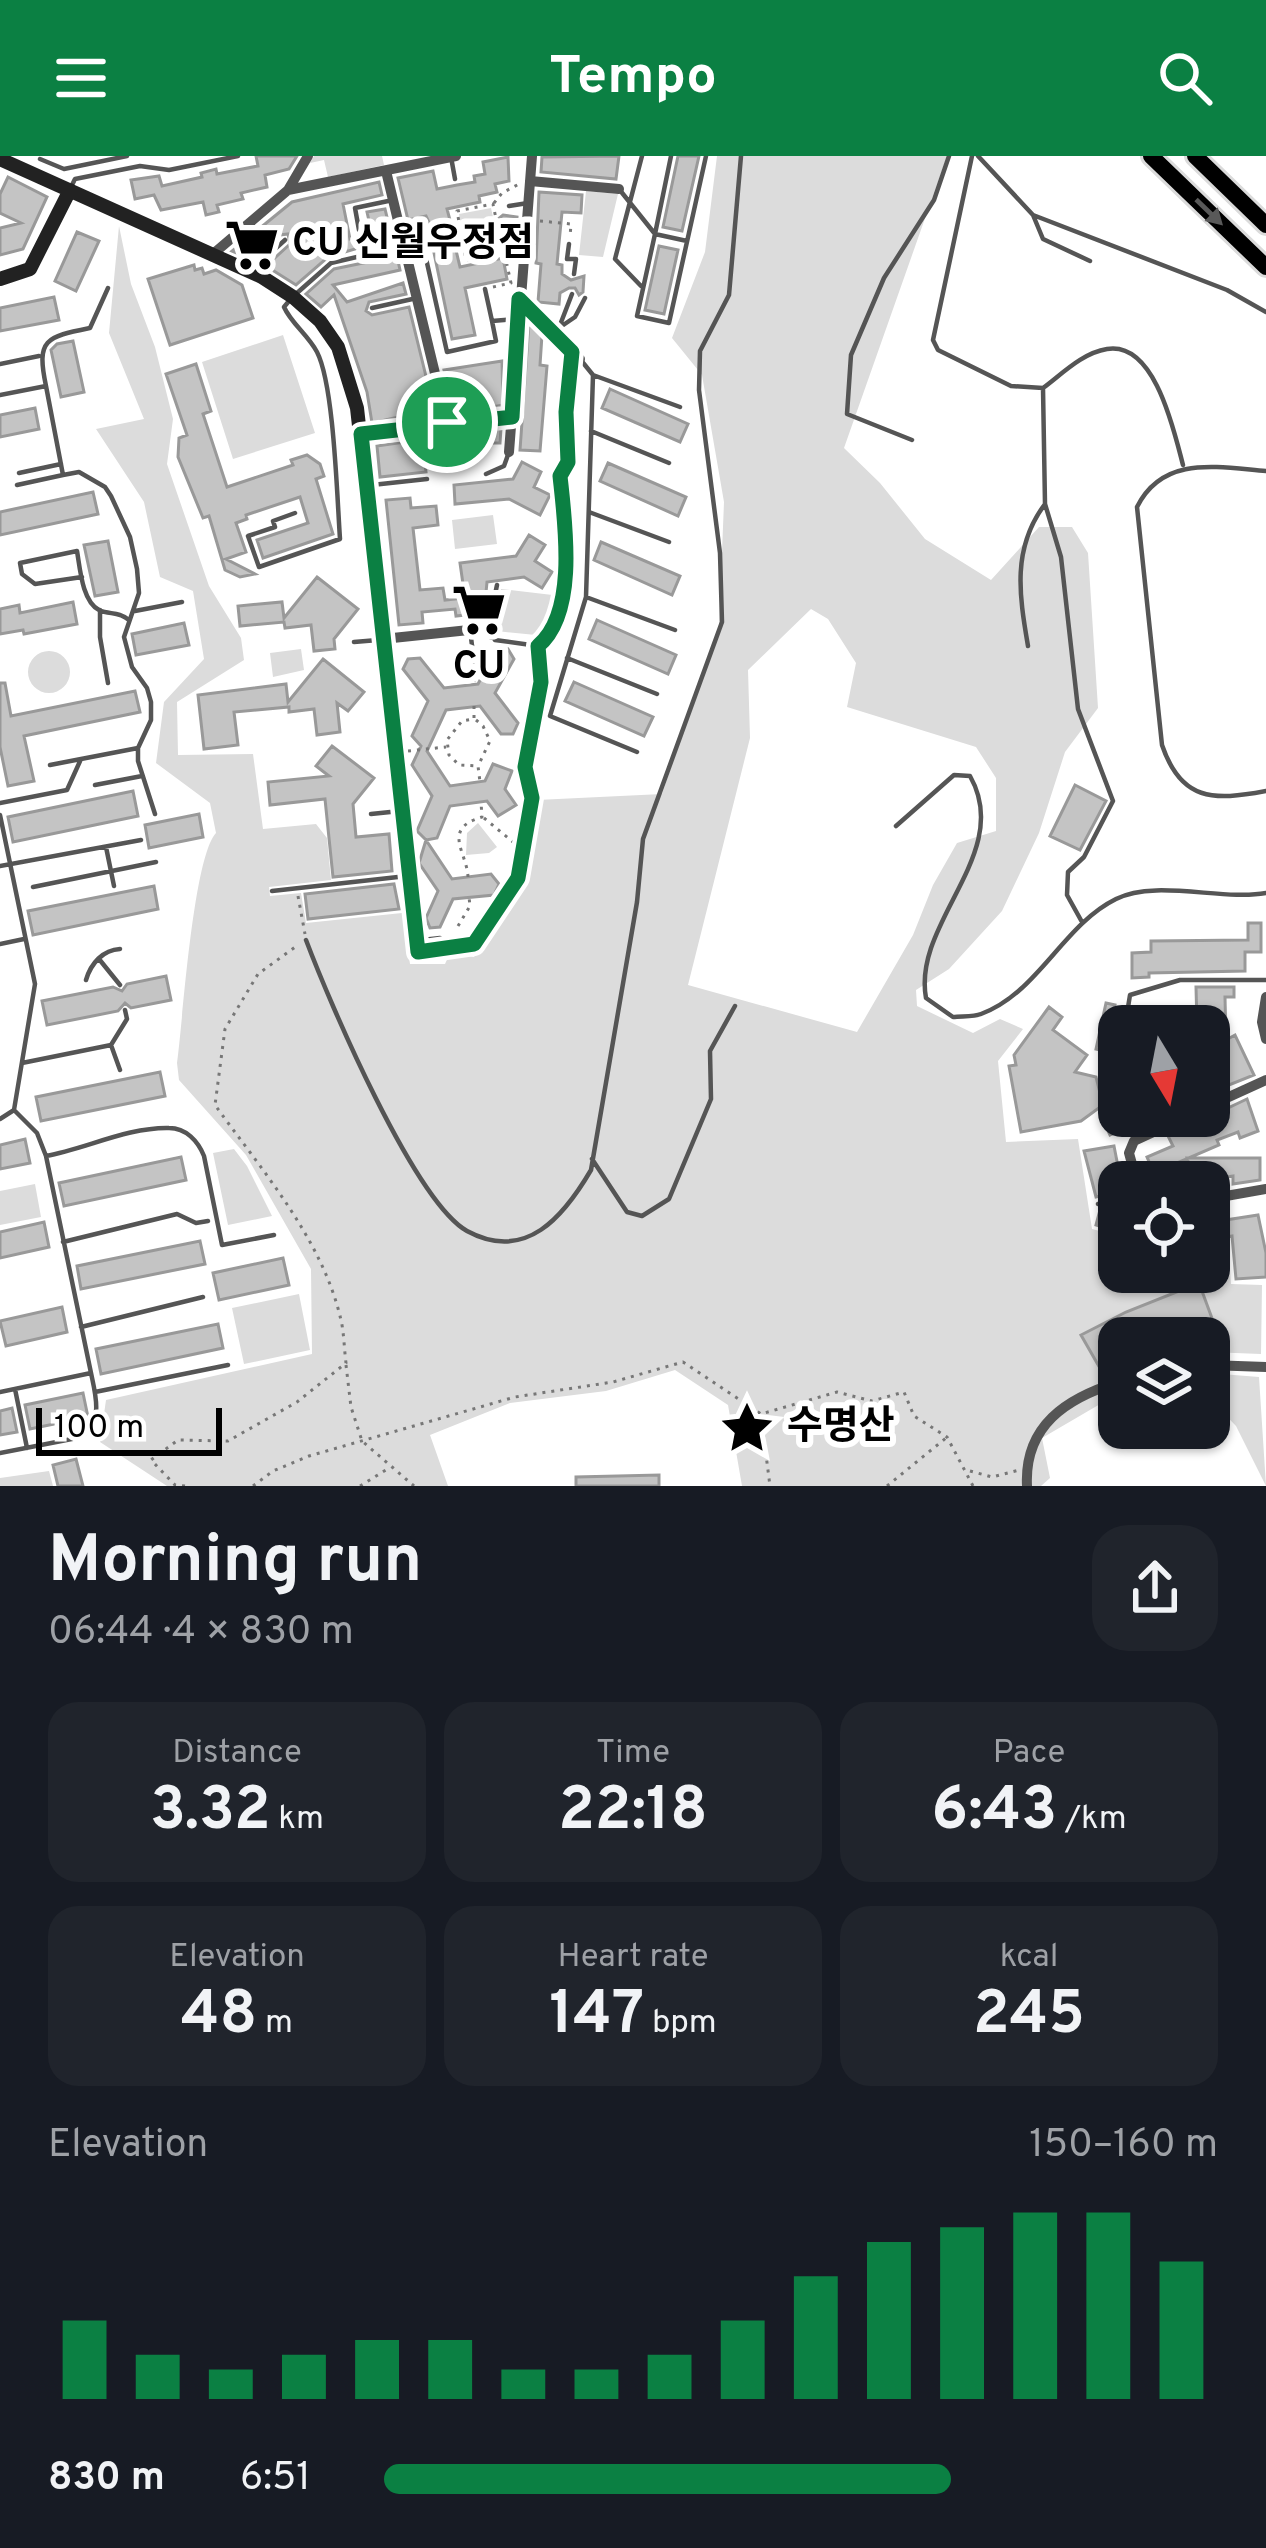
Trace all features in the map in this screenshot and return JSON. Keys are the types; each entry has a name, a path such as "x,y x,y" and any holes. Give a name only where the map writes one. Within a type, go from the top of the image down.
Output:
{"main road":[{"path":"1151,156 1266,267"},
{"path":"1195,156 1266,225"}],"street":[{"path":"212,254 288,190 308,156"},
{"path":"288,190 453,156"},
{"path":"509,452 528,203 525,183 532,156"},
{"path":"0,159 251,271 293,297 320,321 338,347 350,378 361,434 417,946"},
{"path":"386,171 447,422"},
{"path":"525,183 620,189"},
{"path":"0,279 30,269 70,190"},
{"path":"519,299 556,329 576,356"},
{"path":"361,434 419,433 447,422 512,417"},
{"path":"383,639 490,631"},
{"path":"1266,997 1262,1022 1266,1039"},
{"path":"1230,1096 1266,1080"},
{"path":"1131,1161 1134,1141 1143,1137"},
{"path":"1230,1195 1266,1189"},
{"path":"1230,1365 1266,1367"},
{"path":"1028,1486 1026,1468 1035,1436 1081,1397 1098,1390"}],"lane":[{"path":"40,159 64,169 127,156"},
{"path":"138,156 140,166"},
{"path":"70,190 75,179 140,166 169,170 238,156"},
{"path":"453,156 455,179"},
{"path":"641,156 615,259 643,288"},
{"path":"671,156 637,316 669,323 706,156"},
{"path":"306,940 326,993 394,1133 463,1229 499,1244 539,1233 569,1208 592,1159 637,902 643,839 722,622 700,351 729,296 741,156"},
{"path":"912,440 847,414 851,355 884,278 934,200 950,156"},
{"path":"975,156 1033,215 1043,239 1090,261"},
{"path":"975,156 933,340 938,350 1011,386 1043,388 1087,356 1110,348 1128,352 1155,380 1184,465"},
{"path":"620,189 655,235 687,241"},
{"path":"359,230 355,208 393,200"},
{"path":"509,206 528,203"},
{"path":"1033,215 1227,290 1266,312"},
{"path":"428,234 425,254 447,352 496,341 485,289"},
{"path":"251,271 285,241"},
{"path":"569,244 567,259 576,260 574,274"},
{"path":"295,513 248,536 259,567 340,539 319,356 284,307 331,263 404,246"},
{"path":"0,364 39,356 50,339 90,328 108,288"},
{"path":"556,329 572,294"},
{"path":"372,308 417,298"},
{"path":"556,329 575,317 585,298"},
{"path":"492,321 518,319"},
{"path":"39,356 63,476"},
{"path":"576,356 593,375 680,407"},
{"path":"593,375 586,597 550,716 637,752"},
{"path":"0,395 46,386"},
{"path":"1043,388 1045,504 1061,557 1078,709 1113,801 1084,857 1069,872 1067,895 1082,922"},
{"path":"591,431 669,464"},
{"path":"487,474 504,466 509,452"},
{"path":"19,473 61,464"},
{"path":"1266,471 1184,465 1152,487 1137,507 1162,745 1178,781 1192,791 1223,796 1266,791"},
{"path":"17,485 80,472 105,487 120,513 137,568 139,593 124,637 151,702 151,720 138,748 154,814"},
{"path":"366,486 427,479"},
{"path":"1028,646 1017,583 1029,526 1045,504"},
{"path":"589,512 668,542"},
{"path":"82,578 35,584 22,574 20,563 77,551 92,603 129,620"},
{"path":"417,946 474,944 518,878 532,798 525,767 541,682 538,646 495,640 490,631 496,585"},
{"path":"586,597 675,630"},
{"path":"135,611 182,602"},
{"path":"100,610 108,683"},
{"path":"470,629 473,653 489,654"},
{"path":"354,643 383,639"},
{"path":"567,658 658,694"},
{"path":"50,765 138,748"},
{"path":"0,803 67,790 81,759"},
{"path":"896,826 955,775 970,776 981,795 982,822 968,870 922,974 926,998 953,1017 981,1015 1017,989 1082,922 1120,896 1266,893"},
{"path":"95,785 142,776"},
{"path":"371,814 400,811"},
{"path":"0,815 35,984 14,1110"},
{"path":"0,866 142,840"},
{"path":"106,847 114,886"},
{"path":"33,887 156,862"},
{"path":"272,891 407,876"},
{"path":"417,946 440,938"},
{"path":"0,944 25,939"},
{"path":"86,980 105,952 120,949"},
{"path":"99,959 120,985"},
{"path":"1128,1005 1130,995 1180,980 1266,980"},
{"path":"592,1159 627,1212 642,1216 669,1199 711,1099 710,1051 735,1006"},
{"path":"22,1063 111,1045 127,1019 125,1010"},
{"path":"111,1045 120,1070"},
{"path":"0,1118 14,1110"},
{"path":"0,1454 82,1437 95,1421 95,1392 46,1156 37,1133 14,1110"},
{"path":"46,1156 140,1132 170,1127 183,1131 199,1143 204,1156 222,1245 274,1235"},
{"path":"64,1242 177,1214 196,1223 208,1221"},
{"path":"81,1327 203,1297"},
{"path":"95,1392 228,1365"},
{"path":"0,1392 91,1373"},
{"path":"15,1389 27,1448"}],"path":[{"path":"502,253 466,260 457,211 493,204 502,193 525,183"},
{"path":"485,289 511,283 493,204"},
{"path":"526,220 571,224 569,244"},
{"path":"538,646 551,635 564,597 560,476 568,462 566,412 576,356"},
{"path":"473,653 474,685"},
{"path":"474,706 475,719 490,741 478,766 479,782"},
{"path":"475,719 452,729 448,747 459,765 478,766"},
{"path":"394,752 448,747"},
{"path":"481,802 482,817 523,850"},
{"path":"468,877 459,837 470,820 482,817"},
{"path":"297,888 306,940 258,974 225,1029 214,1105 318,1258 340,1316 351,1407 362,1441 414,1486"},
{"path":"458,926 470,897"},
{"path":"254,1486 272,1472 309,1456 515,1397 613,1382 683,1362 761,1414 770,1486"},
{"path":"185,1486 176,1485 151,1460 178,1440 228,1441 297,1402 346,1363"},
{"path":"761,1414 837,1392 872,1401 904,1392 914,1416 947,1437 973,1486"},
{"path":"886,1486 947,1437"},
{"path":"360,1486 390,1467"},
{"path":"965,1470 992,1477 1026,1468"}],"shaded area":[{"path":"314,156 382,156 384,165 328,177 324,160 310,163"},
{"name":"수명산","path":"717,156 947,156 844,448 880,483 925,539 991,580 1039,527 1072,527 1088,553 1098,708 1065,752 1039,833 1002,911 949,969 916,990 917,1006 973,1033 1000,1019 1023,1029 998,1061 1006,1142 1078,1139 1092,1229 1098,1231 1098,1293 1230,1293 1230,1270 1231,1284 1262,1285 1261,1354 1230,1353 1230,1317 1098,1317 1098,1405 1042,1438 1050,1478 1041,1486 742,1486 728,1405 675,1370 606,1391 510,1403 430,1435 448,1486 167,1486 100,1442 106,1400 312,1354 311,1269 246,1155 179,1080 195,905 216,833 210,803 156,763 164,702 204,659 193,591 160,577 144,502 96,429 144,419 109,333 119,226 131,284 155,347 173,419 167,464 209,586 241,638 244,660 177,702 178,755 253,754 263,829 316,824 327,838 331,880 269,887 270,896 301,893 306,923 402,913 410,964 445,964 450,953 474,957 521,882 537,800 662,794 719,627 724,502 702,375 672,338 705,252","holes":["811,609 828,619 856,663 847,707 976,747 996,778 996,831 957,843 913,935 857,1032 688,985 750,738 748,670"]},
{"path":"586,191 618,194 603,257 579,255"},
{"path":"491,208 500,249 468,256 459,214"},
{"path":"283,335 315,433 233,459 202,362"},
{"path":"493,515 497,544 455,549 452,520"},
{"path":"501,589 561,596 546,636 496,631"},
{"path":"301,649 304,670 273,677 270,653"},
{"path":"49,651 64,657 70,672 64,687 49,693 34,687 28,672 34,657"},
{"path":"478,823 497,847 489,853 466,855 467,833"},
{"path":"234,1149 272,1216 228,1225 213,1153"},
{"path":"35,1184 41,1217 0,1225 0,1191"},
{"path":"299,1294 310,1350 244,1364 232,1308"},
{"path":"1230,1375 1259,1377 1266,1486 1230,1420"},
{"path":"49,1471 53,1486 0,1486 0,1478"}],"building":[{"path":"256,156 297,156 289,169 265,175 267,187 217,205 219,212 206,215 203,202 161,210 154,195 135,199 131,180 159,176 162,186 216,169 217,174 258,166"},
{"path":"619,156 616,179 541,172 542,157"},
{"path":"678,156 699,156 682,231 663,227"},
{"path":"508,157 509,181 495,184 497,192 479,196 480,202 447,209 451,224 432,229 426,216 408,220 398,178 433,171 437,189 475,182 474,176 485,174 483,162"},
{"path":"8,177 47,197 23,249 0,255 0,228 21,223 0,213 0,194"},
{"path":"379,182 382,195 343,204 350,239 372,234 367,212 385,209 392,238 328,257 296,285 266,266 290,244 288,234 280,235 253,260 232,251 292,202"},
{"path":"539,192 582,195 581,213 562,212 557,264 571,280 584,276 583,292 579,295 569,288 560,293 559,304 538,302"},
{"path":"517,217 515,242 503,244 498,219"},
{"path":"77,232 99,241 76,291 55,281"},
{"path":"454,242 460,267 503,258 507,279 465,288 475,335 452,339 433,248"},
{"path":"659,246 678,250 664,314 645,310"},
{"path":"397,256 400,270 333,285 347,302 403,283 406,294 369,302 366,311 372,315 409,307 434,409 372,423 367,392 334,295 321,307 306,294 334,269"},
{"path":"194,265 204,274 216,270 242,285 253,318 170,345 148,279"},
{"path":"54,297 59,320 0,331 0,308"},
{"path":"529,323 542,335 540,365 547,366 540,451 520,450"},
{"path":"73,341 84,392 61,397 51,350"},
{"path":"502,361 503,405 455,414 444,370"},
{"path":"196,364 211,411 203,414 227,487 293,465 291,460 307,455 320,464 324,476 316,479 333,534 263,558 257,540 308,523 300,497 246,515 247,519 236,523 246,552 226,559 255,574 240,577 225,570 209,516 203,518 178,457 179,438 187,435 166,374"},
{"path":"610,389 688,424 680,442 602,408"},
{"path":"35,408 39,429 0,437 0,415"},
{"path":"501,428 500,443 478,443 479,450 424,455 426,472 380,477 377,446"},
{"path":"522,462 541,472 534,487 550,495 540,515 509,499 455,504 454,485 513,479"},
{"path":"608,463 686,497 678,516 600,481"},
{"path":"93,492 98,514 0,535 0,512"},
{"path":"410,498 411,508 436,506 438,525 413,528 420,590 443,588 445,600 465,598 460,563 516,556 529,535 545,545 535,561 552,572 542,588 524,577 487,582 484,613 422,612 423,623 399,625 386,500"},
{"path":"108,541 118,592 95,596 84,545"},
{"path":"601,542 680,576 672,595 594,560"},
{"path":"317,577 358,609 334,639 335,649 314,651 311,625 240,626 238,606 282,602 284,618"},
{"path":"73,602 77,624 0,634 0,609 19,605 20,613"},
{"path":"597,620 676,655 668,674 589,639"},
{"path":"184,623 189,645 136,655 132,634"},
{"path":"508,649 514,659 495,693 518,723 513,734 501,734 480,706 446,710 427,751 450,786 485,781 493,764 512,771 505,789 516,805 498,816 487,801 450,806 437,838 426,840 417,831 432,796 412,765 421,746 412,736 428,701 403,669 408,659 420,658 444,688 478,684 495,652"},
{"path":"323,659 364,692 348,711 337,703 340,732 317,735 314,709 234,712 238,745 204,749 198,695 286,684 288,702"},
{"path":"574,682 653,717 644,736 565,701"},
{"path":"0,683 5,683 11,716 135,691 140,712 24,736 34,781 8,786 0,747"},
{"path":"332,746 374,778 353,804 356,837 389,834 392,871 333,877 325,799 270,805 268,782 329,776 316,766"},
{"path":"1075,785 1106,801 1080,850 1050,836"},
{"path":"133,791 138,816 13,842 8,817"},
{"path":"199,814 203,837 149,848 145,825"},
{"path":"426,840 452,879 491,874 499,884 494,895 453,899 440,927 430,928 426,918 438,891 419,863"},
{"path":"394,884 399,909 308,919 305,894"},
{"path":"154,886 158,909 33,935 28,911"},
{"path":"1248,923 1261,923 1261,952 1245,952 1245,971 1149,973 1149,977 1132,978 1132,953 1151,952 1151,941 1248,940"},
{"path":"166,976 171,1000 131,1008 125,1003 118,1011 47,1025 42,1001 113,987 122,991 127,984"},
{"path":"1196,987 1234,987 1234,997 1225,997 1225,1005 1196,1005"},
{"path":"1049,1007 1062,1017 1053,1030 1087,1055 1075,1072 1096,1077 1098,1109 1081,1121 1021,1132 1009,1066 1016,1065 1014,1055"},
{"path":"1235,1035 1254,1075 1230,1085 1230,1038"},
{"path":"160,1072 165,1096 41,1121 36,1097"},
{"path":"1247,1099 1258,1131 1240,1138 1238,1132 1230,1135 1230,1107"},
{"path":"1168,1137 1225,1137 1217,1140 1219,1145 1182,1161 1149,1161 1147,1157 1173,1146"},
{"path":"25,1139 30,1163 0,1169 0,1145"},
{"path":"1114,1146 1117,1161 1098,1161 1098,1197 1096,1197 1084,1151"},
{"path":"181,1157 186,1180 64,1206 59,1183"},
{"path":"1260,1158 1260,1180 1233,1184 1230,1161 1188,1161"},
{"path":"1258,1215 1266,1277 1236,1279 1230,1219"},
{"path":"44,1222 49,1247 0,1258 0,1232"},
{"path":"200,1241 205,1264 81,1289 77,1266"},
{"path":"283,1258 289,1285 219,1300 213,1273"},
{"path":"1174,1293 1203,1293 1212,1317 1116,1317"},
{"path":"62,1307 67,1332 6,1346 0,1321"},
{"path":"218,1324 223,1348 101,1374 96,1349"},
{"path":"1098,1326 1098,1365 1081,1335"},
{"path":"83,1393 88,1417 30,1429 25,1405"},
{"path":"12,1408 17,1432 0,1435 0,1411"},
{"path":"76,1459 83,1486 58,1486 53,1465"},
{"path":"659,1475 659,1486 576,1486 576,1477"}],"place":[{"name":"CU 신월우정점","path":"252,245"},
{"name":"CU","path":"479,610"},
{"name":"수명산","path":"747,1428"}],"route":[{"path":"519,299 572,352 566,412 568,462 560,476 564,597 551,635 538,646 541,682 525,767 532,798 518,878 474,944 418,952 361,434 447,422 512,417 519,299"}]}
